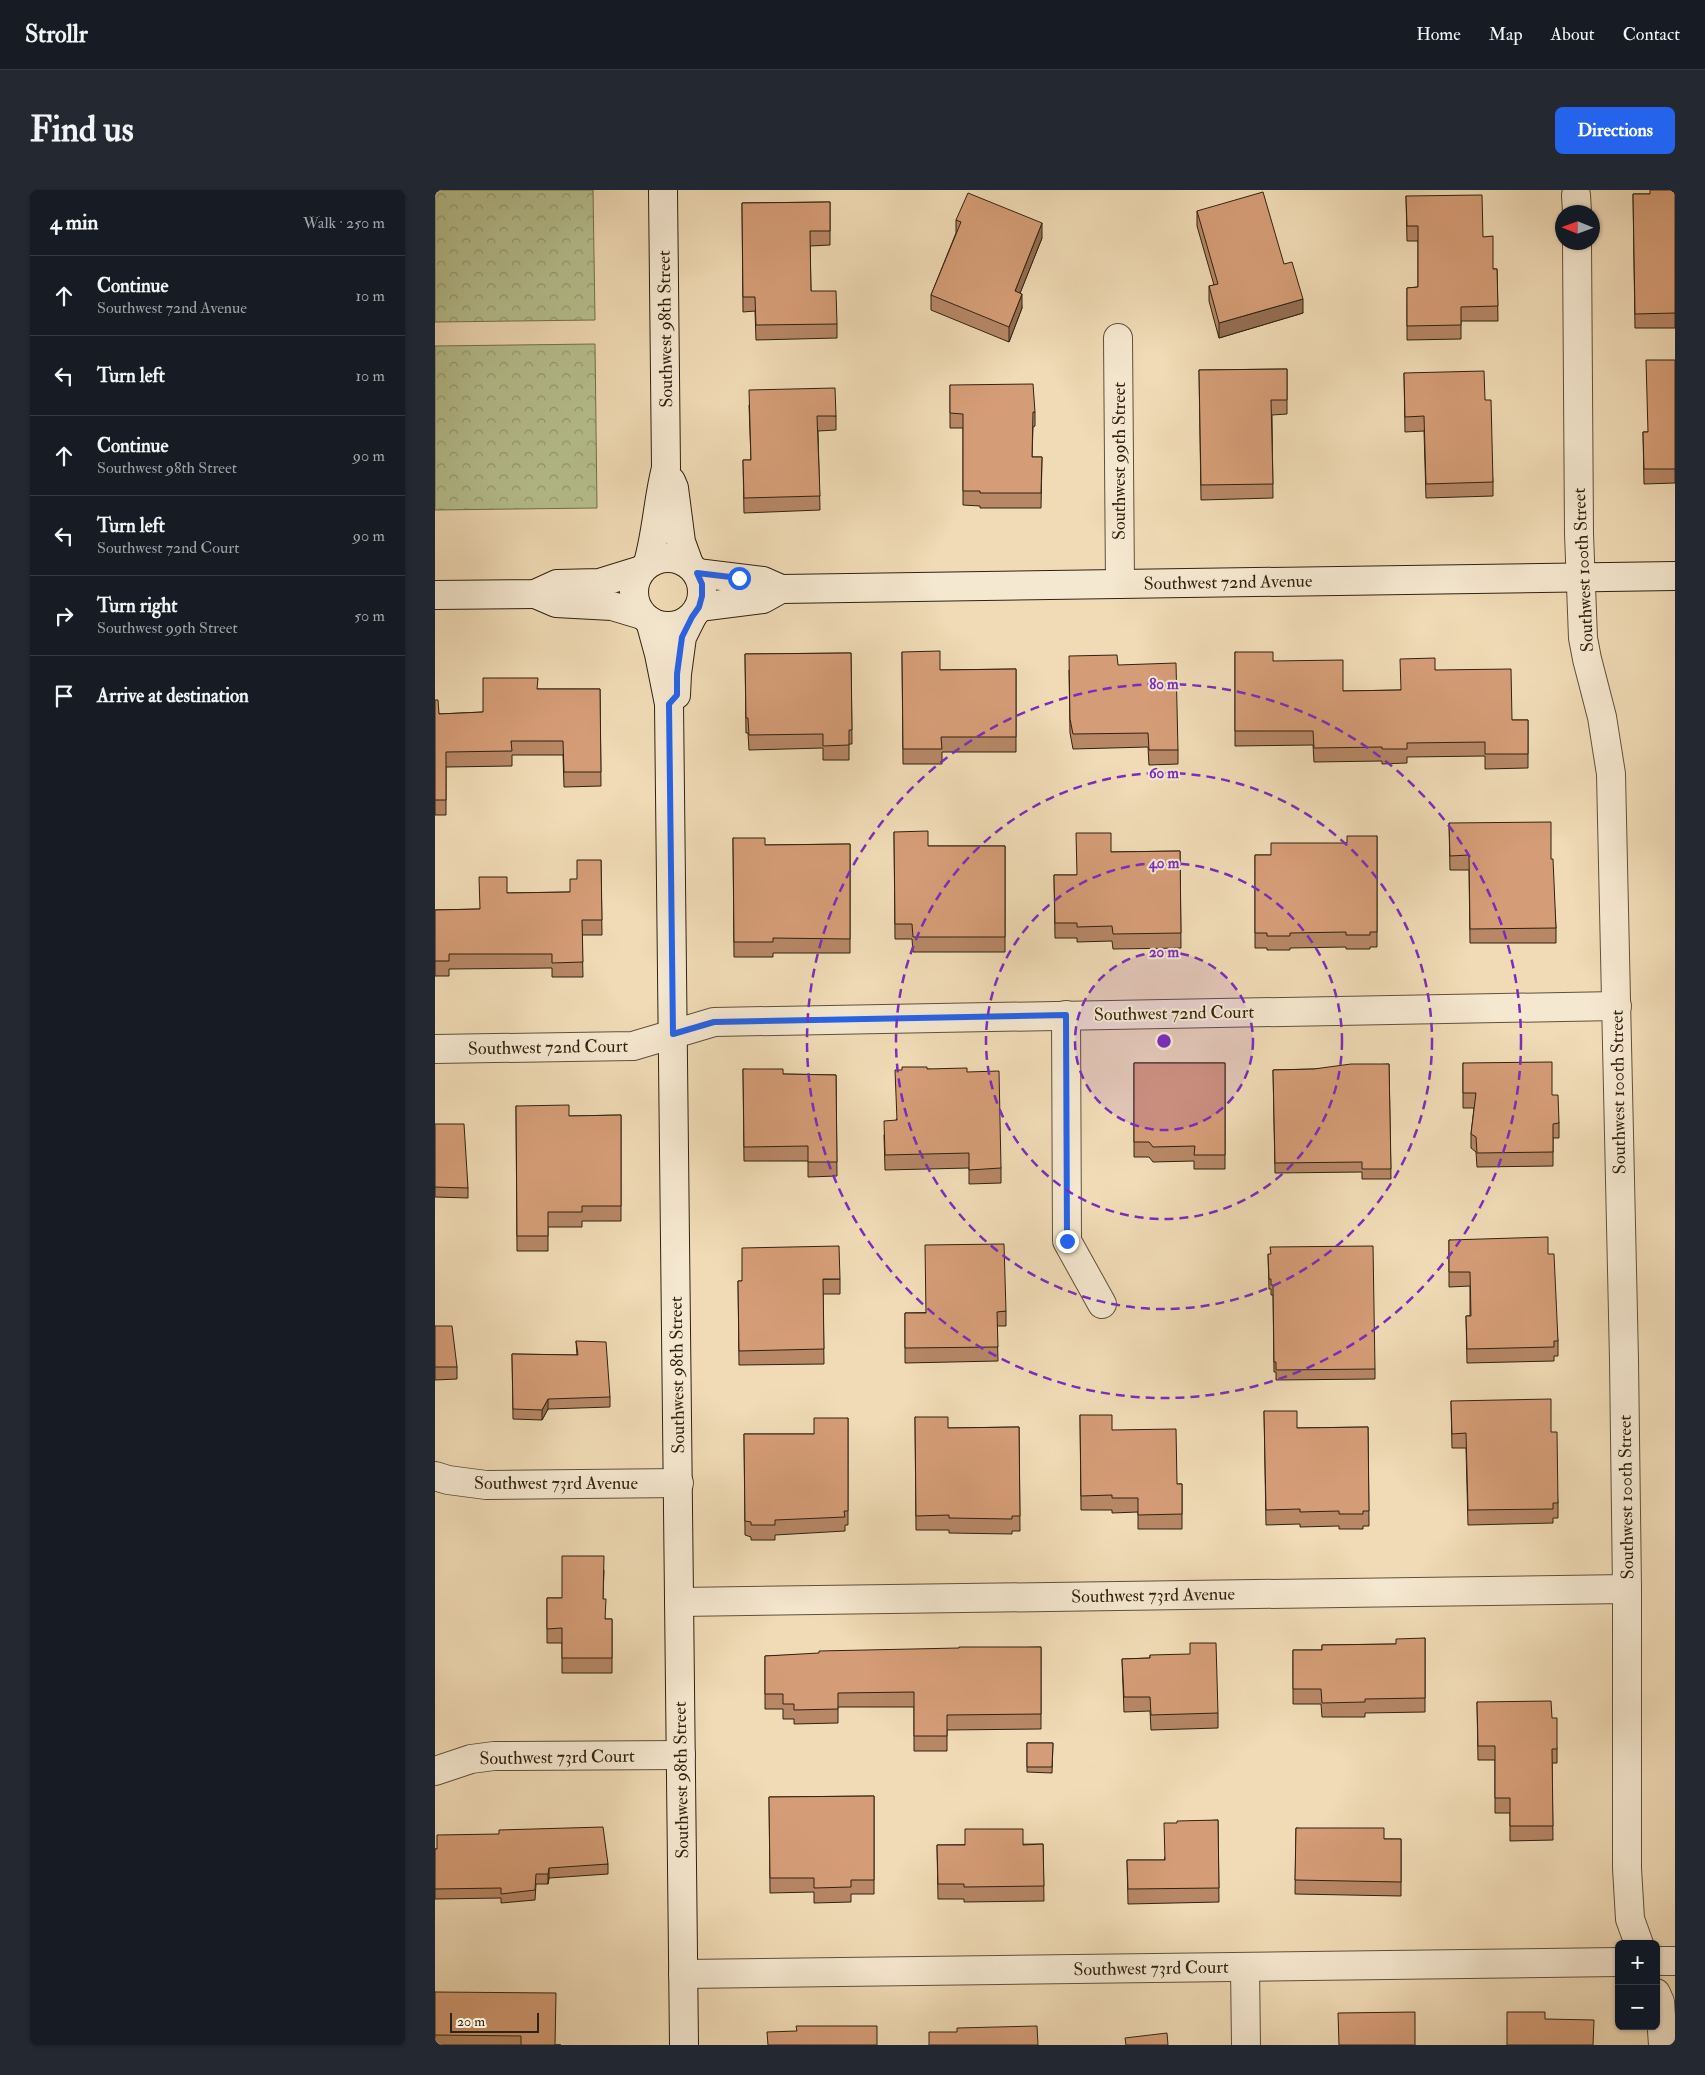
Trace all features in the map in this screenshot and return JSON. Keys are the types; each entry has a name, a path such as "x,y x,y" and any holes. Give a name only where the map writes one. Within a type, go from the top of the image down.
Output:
{"street":[{"name":"Southwest 98th Street","path":"645,567 658,522 661,488 666,468 663,190"},
{"name":"Southwest 100th Street","path":"1577,250 1580,577 1583,638 1587,660 1603,717 1611,774 1627,1589 1627,1868 1630,1919 1638,1940"},
{"name":"Southwest 99th Street","path":"1118,338 1120,584"},
{"name":"Southwest 98th Street","path":"666,468 674,488 681,542 693,569"},
{"path":"435,595 535,594 557,584 599,583 667,557 678,559 693,569 702,584 702,596 695,612 682,624 670,626 658,625 646,618 612,606 555,603 535,594"},
{"path":"645,567 634,588 637,607 646,618"},
{"name":"Southwest 72nd Avenue","path":"693,569 763,581 781,589 1675,576"},
{"name":"Southwest 72nd Avenue","path":"695,612 763,599 781,589"},
{"name":"Southwest 98th Street","path":"669,704 677,695 677,674 682,637 695,612"},
{"name":"Southwest 98th Street","path":"646,618 659,654 669,704 684,2045"},
{"name":"Southwest 72nd Court","path":"435,1049 633,1046 714,1022 1617,1006"},
{"path":"1066,1015 1067,1241 1102,1304"},
{"name":"Southwest 73rd Avenue","path":"435,1476 448,1480 486,1485 679,1483"},
{"name":"Southwest 73rd Avenue","path":"679,1602 1627,1589"},
{"name":"Southwest 73rd Court","path":"435,1771 471,1759 494,1756 681,1755"},
{"path":"1660,1961 1675,1961"},
{"name":"Southwest 73rd Court","path":"683,1974 1615,1962"},
{"path":"1245,1967 1246,2045"},
{"path":"1660,2002 1663,2045"}],"green space":[{"path":"435,190 593,190 595,320 435,322"},
{"path":"595,344 597,508 435,510 435,346"}],"building":[{"path":"1650,190 1675,190 1675,313 1635,314 1633,194 1650,194"},
{"path":"1263,192 1284,264 1292,262 1303,299 1219,323 1209,286 1218,284 1197,211"},
{"path":"968,193 1042,223 1015,291 1022,294 1009,327 931,295 961,222 956,220"},
{"path":"1482,195 1483,237 1493,236 1493,269 1497,269 1498,306 1461,307 1461,325 1407,326 1407,288 1418,287 1418,226 1407,226 1406,196"},
{"path":"830,202 830,231 810,231 811,291 836,291 837,324 756,325 755,297 743,297 742,203"},
{"path":"1646,360 1675,360 1675,469 1644,469 1643,432 1648,432"},
{"path":"1287,369 1287,400 1271,400 1273,484 1201,485 1199,370"},
{"path":"1484,371 1485,400 1491,400 1493,482 1426,484 1424,416 1405,417 1404,373"},
{"path":"1033,384 1035,412 1033,412 1032,457 1042,457 1041,493 980,493 980,491 963,491 963,414 950,413 950,385"},
{"path":"835,388 836,416 817,416 820,496 744,498 743,460 751,460 749,390"},
{"path":"940,651 940,670 1016,669 1016,737 941,737 942,749 903,749 902,652"},
{"path":"1235,652 1273,652 1273,661 1343,660 1343,691 1401,690 1400,659 1435,658 1435,670 1511,669 1512,720 1528,720 1528,754 1485,754 1485,742 1407,743 1407,749 1382,749 1382,747 1314,748 1313,731 1235,731"},
{"path":"851,653 852,730 849,730 849,745 823,746 823,734 749,735 748,718 746,718 745,654"},
{"path":"1117,655 1118,665 1176,663 1178,750 1149,750 1148,733 1073,734 1070,719 1069,656"},
{"path":"483,678 538,678 537,689 600,689 601,772 564,772 563,741 511,741 512,751 446,752 446,800 435,800 435,700 438,700 439,714 483,712"},
{"path":"1551,822 1551,859 1553,859 1556,928 1470,929 1469,855 1450,856 1449,823"},
{"path":"928,831 928,846 1005,846 1005,937 913,937 912,924 895,924 894,832"},
{"path":"1076,833 1111,833 1111,852 1180,851 1181,933 1113,934 1112,926 1077,927 1077,923 1055,923 1054,875 1077,875"},
{"path":"1347,836 1377,836 1377,932 1370,932 1370,935 1346,935 1346,932 1290,933 1290,936 1267,936 1267,933 1255,933 1255,855 1271,855 1271,843 1347,843"},
{"path":"733,838 765,838 765,845 850,844 850,939 773,938 773,942 734,942"},
{"path":"577,860 601,860 602,920 582,920 583,962 552,963 552,954 449,954 449,961 435,961 435,910 480,909 479,877 507,877 507,893 570,892 570,879 577,879"},
{"path":"1552,1062 1552,1095 1558,1095 1559,1123 1553,1124 1553,1152 1477,1153 1476,1137 1471,1134 1476,1093 1463,1093 1463,1063"},
{"path":"1134,1063 1225,1063 1225,1155 1194,1155 1195,1146 1153,1147 1149,1142 1134,1142"},
{"path":"1351,1064 1389,1064 1391,1169 1362,1169 1362,1162 1275,1163 1273,1070 1314,1069"},
{"path":"902,1067 927,1067 927,1069 967,1068 967,1072 999,1071 1001,1168 969,1170 969,1153 885,1155 884,1121 897,1120 895,1070 902,1070"},
{"path":"743,1069 783,1069 783,1074 836,1075 837,1162 808,1162 808,1146 744,1147"},
{"path":"569,1105 569,1116 621,1115 621,1206 582,1206 582,1212 548,1212 548,1236 517,1236 516,1106"},
{"path":"435,1124 464,1124 468,1188 435,1187"},
{"path":"1548,1237 1548,1254 1554,1254 1558,1341 1554,1341 1554,1347 1467,1349 1466,1316 1471,1316 1470,1272 1449,1272 1449,1240"},
{"path":"1004,1244 1006,1311 997,1312 998,1347 905,1348 905,1313 926,1313 925,1245"},
{"path":"839,1246 840,1279 823,1279 824,1349 739,1351 738,1281 742,1281 742,1248"},
{"path":"1373,1246 1375,1369 1276,1370 1276,1362 1274,1362 1273,1285 1271,1285 1271,1279 1269,1279 1268,1254 1271,1254 1270,1247"},
{"path":"435,1326 452,1326 457,1367 435,1367"},
{"path":"576,1341 606,1342 610,1397 548,1399 542,1410 513,1409 512,1354 578,1355"},
{"path":"1551,1399 1551,1432 1557,1432 1558,1503 1553,1503 1553,1509 1468,1510 1466,1433 1452,1434 1451,1401"},
{"path":"1264,1411 1297,1411 1297,1428 1368,1427 1369,1511 1363,1511 1363,1514 1339,1514 1339,1511 1300,1512 1300,1509 1266,1510"},
{"path":"1080,1415 1112,1415 1112,1430 1176,1429 1177,1484 1182,1484 1182,1514 1138,1515 1138,1498 1112,1498 1112,1495 1081,1496"},
{"path":"915,1417 948,1417 948,1428 1019,1427 1020,1516 1012,1516 1012,1519 949,1518 949,1515 916,1516"},
{"path":"814,1418 848,1418 848,1511 844,1511 845,1517 775,1520 775,1525 751,1525 751,1522 745,1521 744,1434 814,1434"},
{"path":"562,1556 604,1556 603,1599 606,1599 605,1619 612,1619 612,1658 562,1658 562,1628 547,1629 547,1598 562,1598"},
{"path":"1425,1638 1425,1698 1365,1699 1365,1702 1322,1703 1321,1689 1293,1689 1293,1650 1322,1650 1322,1645 1396,1644 1396,1639"},
{"path":"1190,1643 1216,1643 1218,1713 1151,1715 1150,1697 1124,1697 1122,1659 1150,1658 1150,1655 1190,1654"},
{"path":"1041,1647 1041,1714 947,1715 947,1736 914,1736 914,1692 838,1693 838,1709 794,1710 794,1704 783,1704 783,1694 765,1694 765,1656 819,1653 819,1651"},
{"path":"1551,1701 1552,1718 1557,1718 1557,1749 1552,1749 1553,1826 1510,1826 1510,1798 1495,1798 1495,1746 1478,1746 1477,1702"},
{"path":"1027,1743 1053,1743 1052,1767 1027,1767"},
{"path":"874,1796 874,1880 851,1880 851,1887 814,1888 814,1878 770,1878 769,1797"},
{"path":"1218,1820 1219,1888 1128,1889 1127,1860 1165,1860 1164,1823"},
{"path":"603,1827 608,1864 549,1868 548,1874 536,1874 535,1890 501,1894 501,1888 435,1889 437,1835 499,1834 499,1830"},
{"path":"1296,1828 1384,1828 1384,1839 1401,1839 1401,1882 1295,1880"},
{"path":"965,1829 1023,1829 1023,1845 1043,1844 1044,1886 964,1887 964,1884 938,1884 937,1845 965,1845"},
{"path":"435,1992 556,1993 555,2045 521,2045 521,2036 435,2035"},
{"path":"1415,2012 1415,2045 1339,2045 1338,2013"},
{"path":"1507,2012 1545,2012 1545,2019 1594,2020 1593,2045 1507,2045"},
{"path":"796,2026 877,2026 877,2045 768,2045 767,2032 797,2031"},
{"path":"1037,2026 1038,2045 929,2045 929,2032 957,2032 957,2028"},
{"path":"1167,2033 1168,2045 1126,2045 1125,2038"}],"route":[{"path":"739,578 697,573 702,584 702,596 699,607 682,637 677,674 677,695 669,704 673,1034 714,1022 1066,1015 1067,1241"}]}
